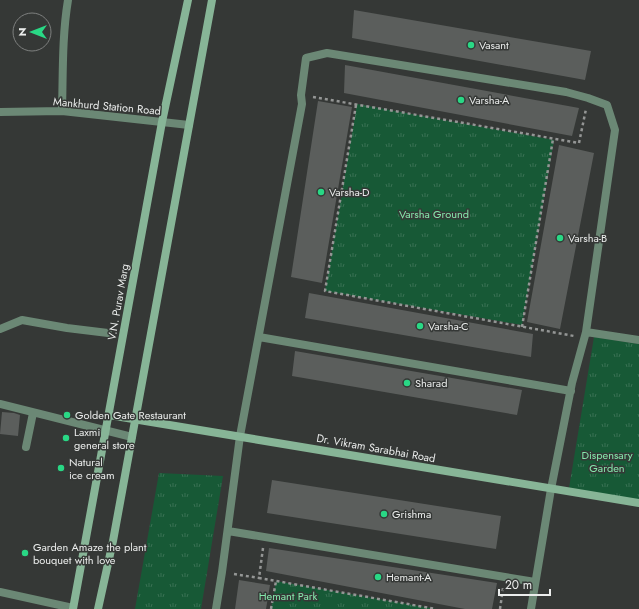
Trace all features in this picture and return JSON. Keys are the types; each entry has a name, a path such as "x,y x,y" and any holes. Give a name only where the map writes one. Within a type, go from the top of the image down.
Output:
{"street":[{"path":"62,111 64,44 68,0"},
{"name":"V.N. Purav Marg","path":"73,608 162,122 188,0"},
{"path":"98,609 132,437 212,0"},
{"path":"216,609 240,436 302,104 301,95 306,58 327,53 566,92 607,105 615,130 585,335 572,383 551,489 531,609"},
{"name":"Mankhurd Station Road","path":"0,112 62,111 189,125"},
{"path":"0,329 22,320 67,328 108,332"},
{"path":"585,335 639,340"},
{"path":"259,337 571,391"},
{"path":"0,404 132,437"},
{"path":"26,447 33,413"},
{"name":"Dr. Vikram Sarabhai Road","path":"109,414 639,503"},
{"path":"228,531 535,582"},
{"path":"0,592 73,608"}],"path":[{"path":"301,95 579,143 588,98"},
{"path":"356,105 325,291 522,327 585,335"},
{"path":"522,327 553,139"},
{"path":"259,578 264,538"},
{"path":"222,572 436,609"},
{"path":"500,609 504,577"},
{"path":"271,609 276,581"}],"green space":[{"name":"Varsha Ground","path":"357,104 554,140 522,325 325,291"},
{"name":"Dispensary Garden","path":"594,337 639,344 639,500 569,488"},
{"path":"159,473 223,476 201,609 135,609"},
{"name":"Hemant Park","path":"276,581 436,609 271,609"}],"building":[{"name":"Vasant","path":"354,10 591,51 585,80 352,38"},
{"name":"Varsha-A","path":"345,65 579,108 572,136 344,93"},
{"name":"Varsha-D","path":"318,101 352,107 322,283 291,277"},
{"name":"Varsha-B","path":"559,145 594,153 560,329 527,322"},
{"name":"Varsha-C","path":"309,293 533,334 531,357 305,318"},
{"name":"Sharad","path":"295,351 522,390 517,415 292,376"},
{"path":"2,412 20,415 18,436 0,434"},
{"name":"Grishma","path":"272,480 501,516 496,549 267,513"},
{"name":"Hemant-A","path":"269,548 497,583 492,609 465,609 266,571"},
{"path":"239,580 270,585 266,609 235,609"}],"place":[{"name":"Vasant","path":"471,45"},
{"name":"Varsha-A","path":"461,100"},
{"name":"Varsha-D","path":"321,192"},
{"name":"Varsha-B","path":"560,238"},
{"name":"Varsha-C","path":"420,326"},
{"name":"Sharad","path":"407,383"},
{"name":"Golden Gate Restaurant","path":"67,415"},
{"name":"Laxmi general store","path":"66,438"},
{"name":"Natural ice cream","path":"61,468"},
{"name":"Grishma","path":"384,514"},
{"name":"Garden Amaze the plant bouquet with love","path":"25,553"},
{"name":"Hemant-A","path":"378,577"}]}
